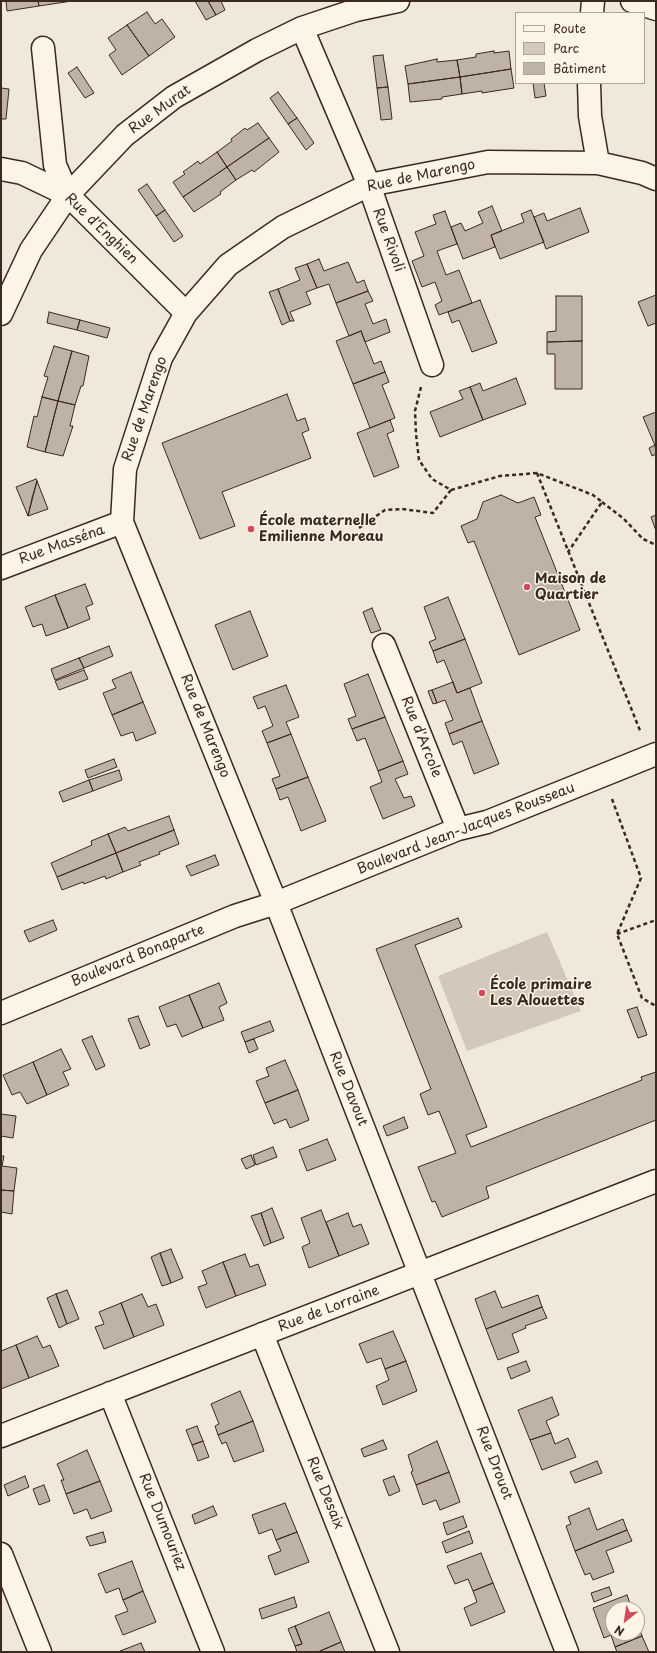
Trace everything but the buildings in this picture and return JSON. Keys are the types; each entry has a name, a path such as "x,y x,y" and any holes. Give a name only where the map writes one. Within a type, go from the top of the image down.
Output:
{"street":[{"name":"Rue Murat","path":"1,314 31,250 68,195 125,135 174,97 257,50 302,28 356,10 398,1"},
{"path":"592,12 593,1"},
{"path":"632,1 656,8"},
{"name":"Rue Rivoli","path":"302,28 369,185 432,365"},
{"path":"43,48 55,165 68,195"},
{"path":"589,84 590,116 598,163"},
{"name":"Rue de Marengo","path":"276,903 122,522 125,469 161,358 186,313 228,265 283,227 369,185 488,162 598,163 642,173 656,179"},
{"name":"Rue d'Enghien","path":"1,169 22,174 68,195 186,313"},
{"name":"Rue Masséna","path":"1,568 122,522"},
{"name":"Rue d'Arcole","path":"384,644 458,829"},
{"name":"Boulevard Jean-Jacques Rousseau","path":"276,903 458,829 487,822 653,755"},
{"name":"Boulevard Bonaparte","path":"1,1013 235,916 276,903"},
{"name":"Rue Davout","path":"276,903 421,1274"},
{"name":"Rue de Lorraine","path":"1,1436 262,1334 421,1274 656,1181"},
{"name":"Rue Drouot","path":"421,1274 567,1652"},
{"name":"Rue Desaix","path":"262,1334 388,1652"},
{"name":"Rue Dumouriez","path":"110,1393 213,1652"},
{"path":"1,1554 40,1652"}],"path":[{"path":"432,365 419,390 416,411 416,434 419,460 432,479 451,490"},
{"path":"537,473 568,552 653,755"},
{"path":"359,528 385,510 402,509 432,513 451,490 500,476 537,473 594,495 624,520 643,539 656,545"},
{"path":"568,552 602,502"},
{"path":"603,775 641,878 617,934 642,998 656,1006"},
{"path":"617,934 656,920"}],"green space":[{"path":"547,932 581,1011 467,1051 438,976"}],"place":[{"name":"École maternelle Emilienne Moreau","path":"251,529"},
{"name":"Maison de Quartier","path":"527,587"},
{"name":"École primaire Les Alouettes","path":"482,993"}]}
